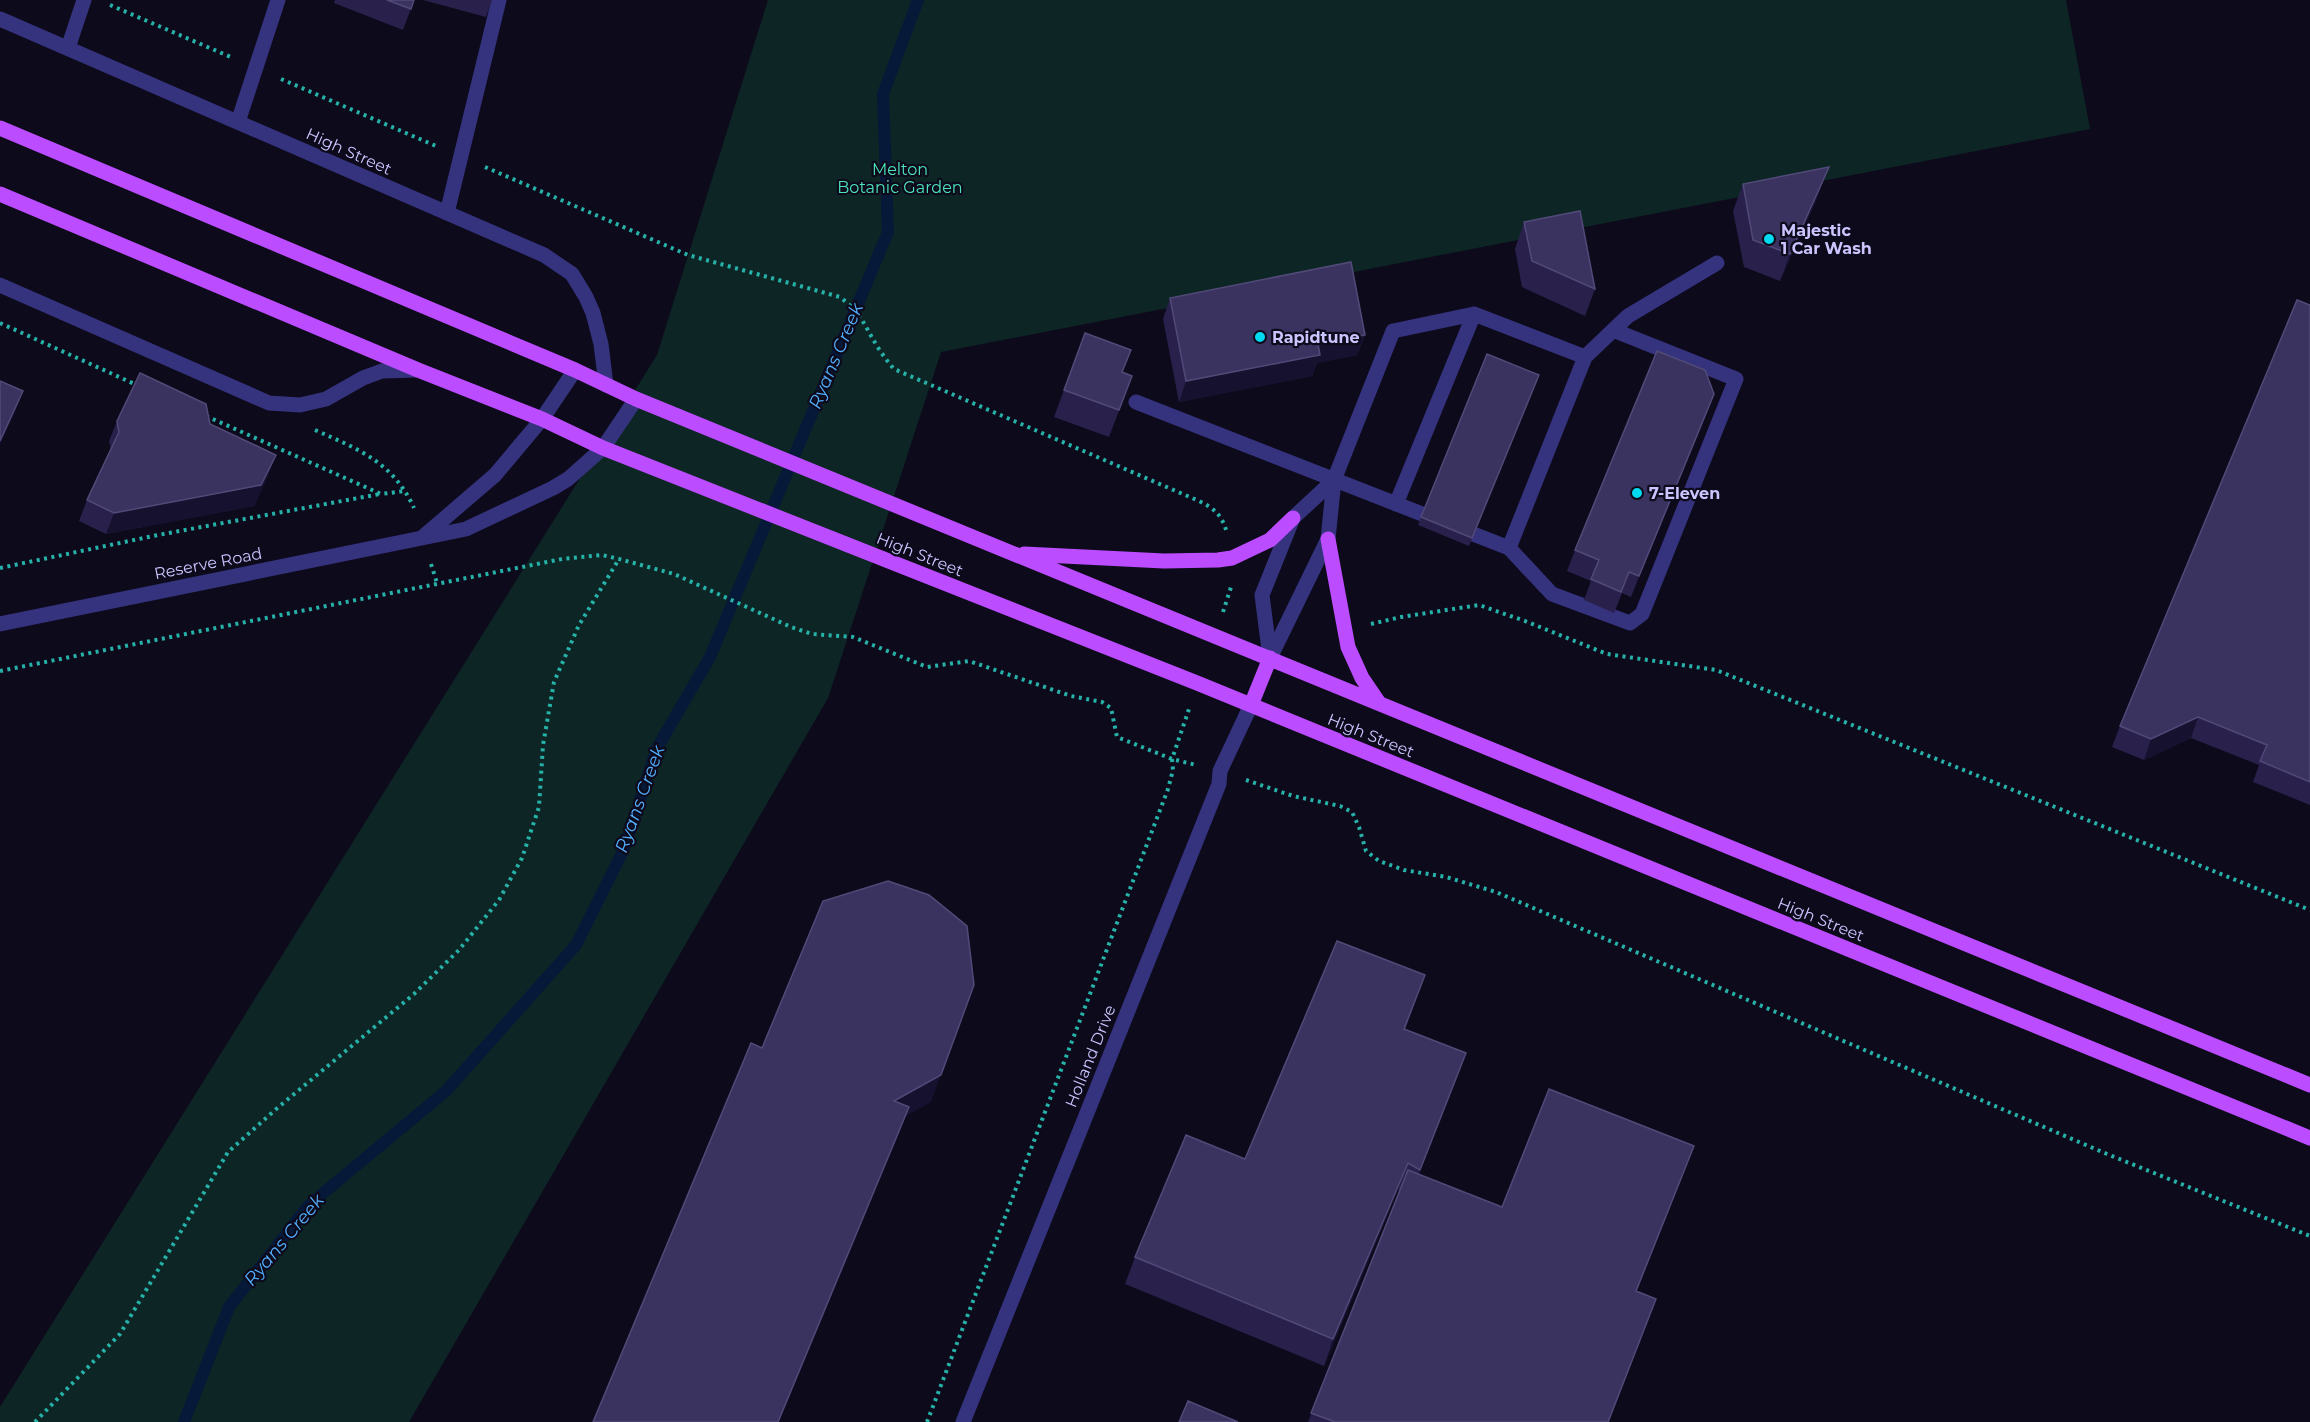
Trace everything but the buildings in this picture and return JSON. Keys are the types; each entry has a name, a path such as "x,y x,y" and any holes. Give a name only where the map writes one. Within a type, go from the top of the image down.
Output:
{"main road":[{"name":"High Street","path":"0,128 759,450 2310,1084"},
{"name":"High Street","path":"0,194 418,370 542,419 603,448 1197,683 2310,1138"},
{"path":"1012,553 1164,561 1232,558 1270,540 1293,518"},
{"path":"1328,538 1347,647 1362,678 1379,703"},
{"path":"1251,705 1270,658"}],"street":[{"path":"68,48 84,0"},
{"path":"238,122 278,0"},
{"path":"447,213 499,0"},
{"name":"High Street","path":"0,19 543,255 572,274 593,313 602,344 606,385"},
{"path":"1509,548 1585,357 1628,316 1717,263"},
{"name":"High Street","path":"0,285 269,403 300,405 326,399 382,370 418,370"},
{"path":"1270,658 1328,538 1334,480 1393,331 1474,314 1585,357"},
{"path":"1396,504 1474,314"},
{"path":"1136,402 1509,548 1552,594 1630,623 1642,614 1736,378 1613,330"},
{"name":"Reserve Road","path":"424,536 495,475 542,419 575,370"},
{"name":"Reserve Road","path":"0,624 466,529 553,488 582,467 603,448 636,399"},
{"path":"1270,658 1262,595 1293,518 1334,480"},
{"name":"Holland Drive","path":"963,1422 1215,795 1220,771 1251,705"}],"path":[{"path":"109,4 688,255 840,297 864,320 877,347 894,369 1215,510 1224,520 1232,558 1233,580 1215,636"},
{"path":"0,323 142,387"},
{"path":"196,411 381,494"},
{"path":"311,428 358,449 378,461 405,491 424,536 437,584"},
{"path":"0,568 158,536 405,491"},
{"path":"0,671 562,559 602,555 619,559 674,574 756,612 812,634 853,637 927,668 969,661 1071,696 1102,702 1111,708 1118,737 1172,759 1220,771 1293,796 1340,806 1352,812 1366,851 1379,861 1404,870 1446,877 1496,892 2107,1154 2310,1236"},
{"path":"35,1422 120,1334 228,1152 274,1110 414,994 459,950 499,900 522,858 539,807 543,745 554,682 579,625 619,559"},
{"path":"1229,596 1262,595"},
{"path":"1343,624 1353,628 1401,617 1479,605 1607,654 1716,670 2310,910"},
{"path":"927,1422 1168,789 1173,770 1172,759 1197,683"}],"green space":[{"name":"Melton Botanic Garden","path":"768,0 2066,0 2090,129 941,352 828,698 409,1422 0,1422 0,1407 657,355"}],"waterway":[{"name":"Ryans Creek","path":"184,1422 229,1307 309,1205 446,1091 576,945 624,849 657,748 710,657 888,232 883,94 918,0"}],"place":[{"name":"Majestic 1 Car Wash","path":"1769,239"},
{"name":"Rapidtune","path":"1260,337"},
{"name":"7-Eleven","path":"1637,493"}]}
